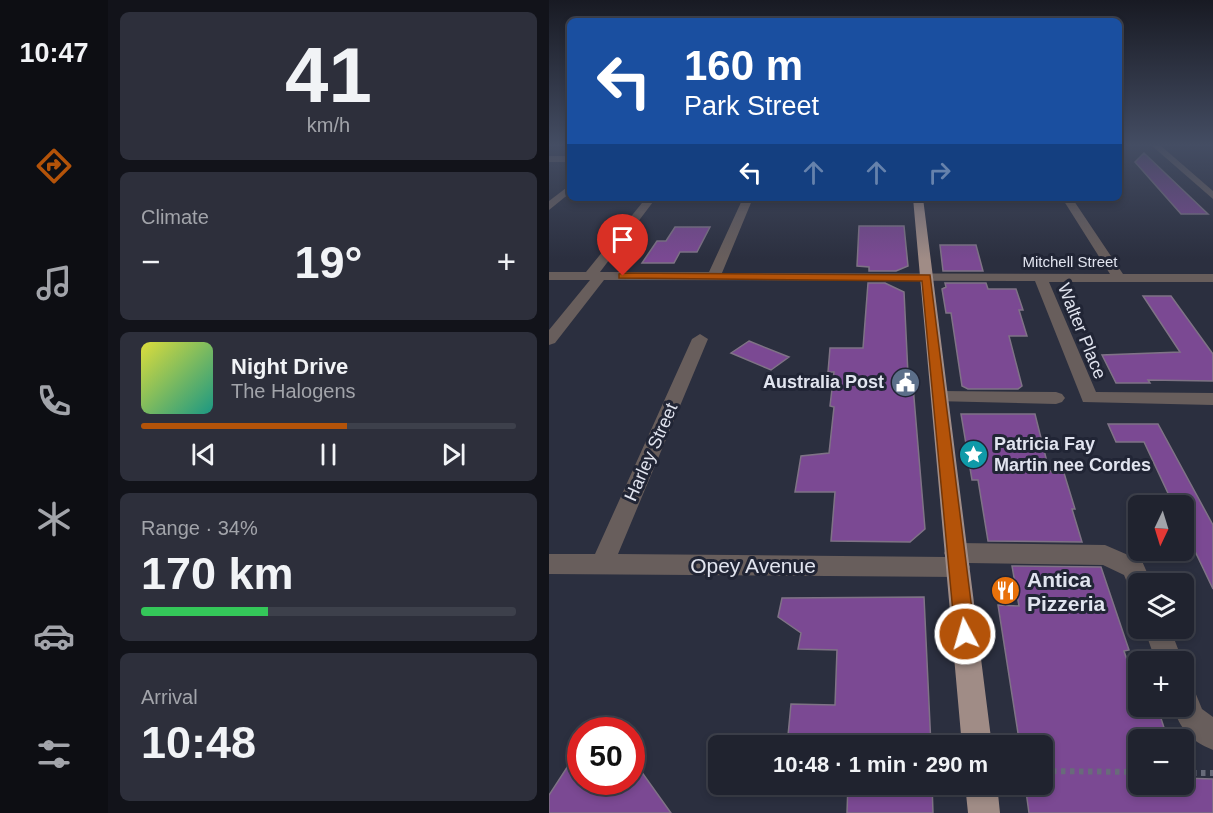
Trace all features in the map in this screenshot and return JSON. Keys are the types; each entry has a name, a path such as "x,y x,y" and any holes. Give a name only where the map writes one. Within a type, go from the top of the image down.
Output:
{"main road":[{"path":"918,201 976,735"},
{"path":"982,795 984,813"}],"street":[{"path":"1198,183 1213,196"},
{"path":"549,207 567,191"},
{"path":"549,340 649,201"},
{"path":"714,276 748,201"},
{"path":"1069,201 1119,278"},
{"name":"Mitchell Street","path":"549,276 1213,278"},
{"name":"Walter Place","path":"1040,277 1089,398 1213,399"},
{"name":"Harley Street","path":"602,564 700,339"},
{"path":"940,397 1056,398"},
{"name":"Opey Avenue","path":"549,564 957,560 1105,555 1134,568 1136,573"},
{"path":"1191,717 1213,735"}],"path":[{"path":"1053,771 1128,772"},
{"path":"1194,772 1213,773"}],"building":[{"path":"1154,183 1175,183 1208,214 1181,214"},
{"path":"859,226 904,226 908,266 896,271 869,271 869,267 857,266"},
{"path":"675,227 710,227 697,252 680,252 674,263 642,263 657,241 666,241"},
{"path":"940,245 976,245 983,271 943,271"},
{"path":"868,283 885,283 904,292 908,374 912,374 925,529 910,542 831,541 835,492 795,492 801,456 829,453 834,407 830,406 834,372 828,372 830,348 863,348"},
{"path":"945,283 986,283 988,289 1016,289 1023,310 1019,310 1027,336 1009,336 1022,386 1018,389 968,389 962,386 951,313 946,313 942,289 946,287"},
{"path":"1143,296 1171,296 1213,354 1213,381 1148,380 1150,383 1116,383 1102,355 1180,352"},
{"path":"749,341 789,357 771,370 731,353"},
{"path":"961,414 1035,414 1049,470 1053,473 1064,473 1082,542 988,541 978,480 972,480"},
{"path":"1108,424 1158,424 1213,525 1213,589 1194,549 1194,495 1169,495 1144,442 1116,442"},
{"path":"1012,566 1101,567 1129,650 1124,651 1128,663 1128,717 1161,717 1164,729 1128,729 1128,795 1194,795 1194,778 1213,779 1213,813 1029,813 1027,795 1053,795 1053,735 1018,735 998,605 1019,606"},
{"path":"924,597 930,735 788,735 791,704 835,705 837,650 798,649 801,633 778,617 782,598"},
{"path":"567,767 567,795 645,795 645,777 671,813 549,813 549,795"},
{"path":"848,795 932,795 933,813 847,813"}],"place":[{"name":"Australia Post","path":"905,382"},
{"name":"Patricia Fay Martin nee Cordes","path":"973,454"},
{"name":"Antica Pizzeria","path":"1006,591"}],"route":[{"path":"623,276 927,278 965,634"}]}
